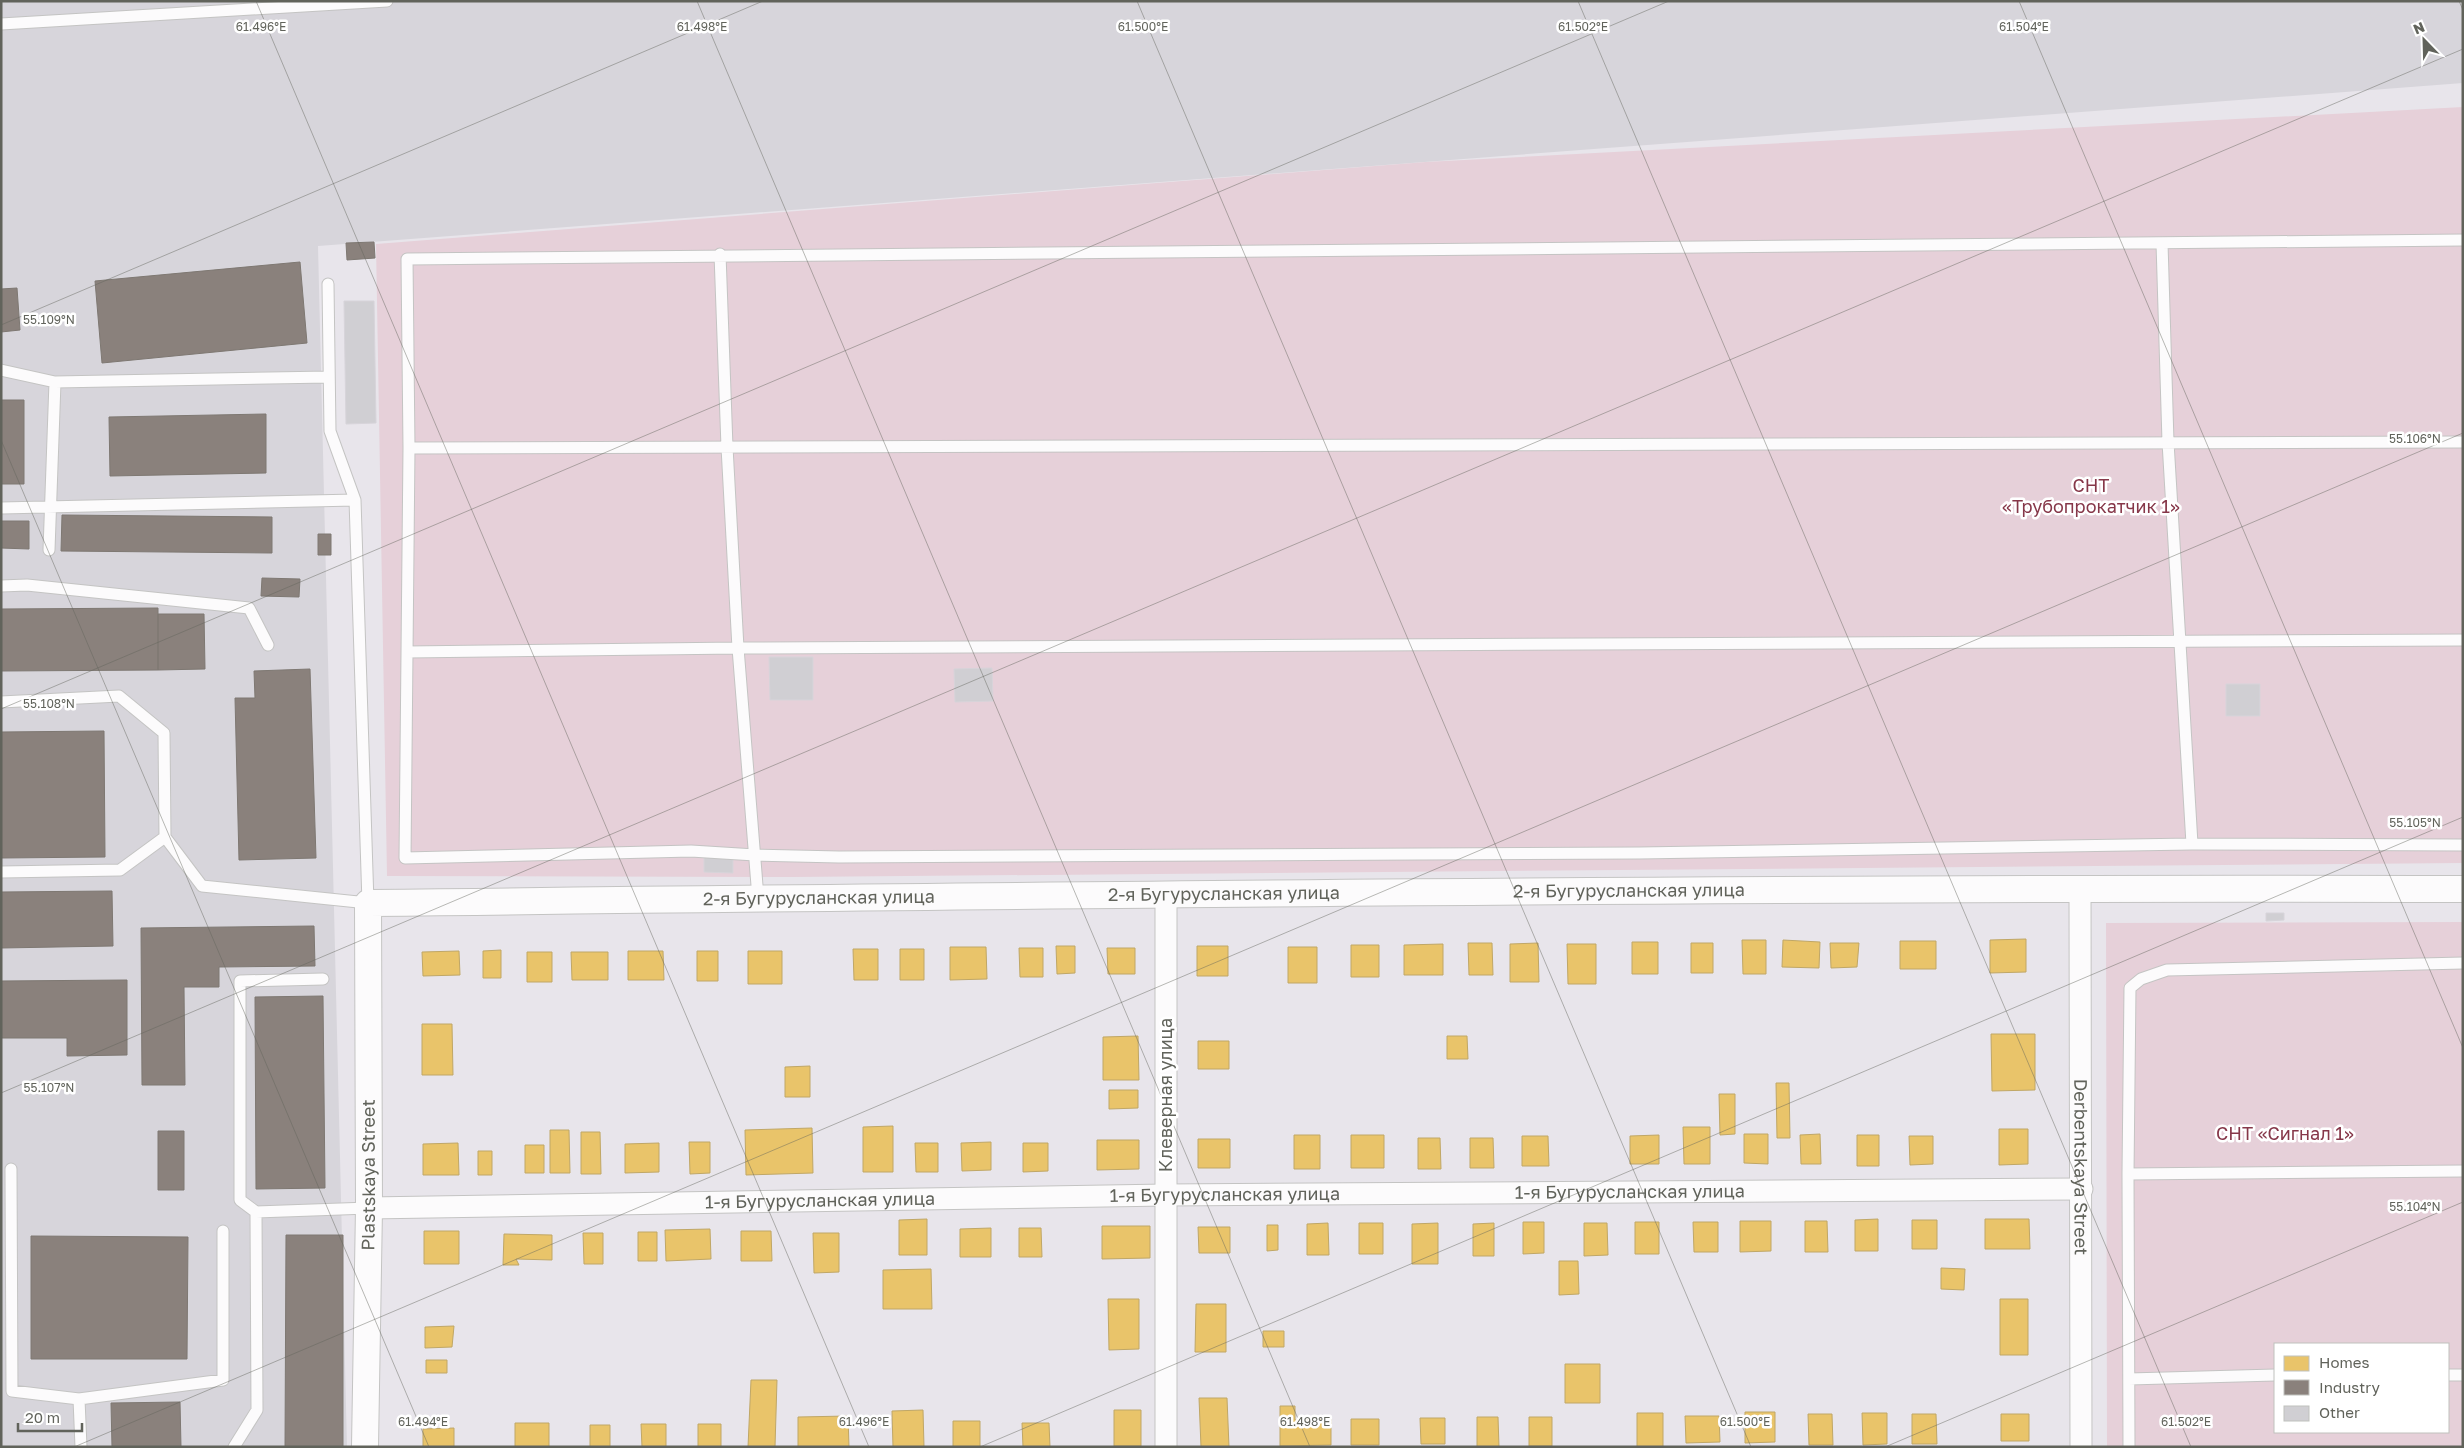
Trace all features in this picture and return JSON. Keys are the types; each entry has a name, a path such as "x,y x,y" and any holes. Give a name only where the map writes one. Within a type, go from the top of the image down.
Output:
{"street":[{"name":"2-я Бугурусланская улица","path":"368,903 1166,894 2080,888 2463,889"},
{"name":"Derbentskaya Street","path":"2080,888 2081,1447"},
{"name":"Клеверная улица","path":"1166,894 1166,1447"},
{"name":"Plastskaya Street","path":"365,1447 369,1208 368,903"},
{"name":"1-я Бугурусланская улица","path":"369,1208 1166,1195 2082,1189"}],"lane":[{"path":"1,24 387,1"},
{"path":"2463,240 720,254 407,259 409,448 405,858 691,850 755,855 839,857 1629,853 2192,844 2463,844"},
{"path":"2162,243 2168,442 2192,844"},
{"path":"720,254 727,446 738,648 758,898"},
{"path":"1,702 119,696 164,733 165,837 202,886 368,903 355,500 330,431 328,284"},
{"path":"1,370 55,382 329,377"},
{"path":"49,550 55,382"},
{"path":"409,448 2463,442"},
{"path":"1,508 355,500"},
{"path":"1,586 27,586 249,608 268,645"},
{"path":"407,652 738,648 2463,640"},
{"path":"1,872 120,870 165,837"},
{"path":"2129,1447 2128,1174 2130,988 2141,979 2167,970 2463,962"},
{"path":"323,979 240,982 240,1200 256,1212 369,1208"},
{"path":"12,1169 12,1391 78,1399 223,1380 222,1231"},
{"path":"2128,1174 2463,1171"},
{"path":"234,1447 257,1410 256,1212"},
{"path":"2129,1379 2274,1375"},
{"path":"2449,1375 2463,1375"},
{"path":"78,1399 81,1447"}],"shaded area":[{"path":"1,1 2463,1 2463,83 318,246 347,1447 1,1447"}],"green space":[{"name":"СНТ «Трубопрокатчик 1»","path":"2463,107 2463,863 793,877 387,876 376,244 1426,162"},
{"name":"СНТ «Сигнал 1»","path":"2463,922 2463,1447 2107,1447 2106,923"}],"building: Homes":[{"path":"2026,939 2026,972 1990,973 1990,940"},
{"path":"1742,940 1766,940 1766,974 1743,974"},
{"path":"1783,940 1820,942 1819,968 1782,967"},
{"path":"1900,941 1936,941 1936,969 1900,969"},
{"path":"1632,942 1658,942 1658,974 1632,974"},
{"path":"1468,943 1492,943 1493,975 1469,975"},
{"path":"1538,943 1539,982 1510,982 1510,944"},
{"path":"1691,943 1713,943 1713,973 1691,973"},
{"path":"1830,943 1859,943 1857,967 1831,968"},
{"path":"1443,944 1443,975 1404,975 1404,945"},
{"path":"1567,944 1596,944 1596,984 1568,984"},
{"path":"1351,945 1379,945 1379,977 1351,977"},
{"path":"1056,946 1075,946 1075,973 1057,974"},
{"path":"1197,946 1228,946 1228,976 1197,976"},
{"path":"950,947 986,947 987,979 950,980"},
{"path":"1288,947 1317,947 1317,983 1288,983"},
{"path":"1019,948 1043,948 1043,977 1020,977"},
{"path":"1107,948 1135,948 1135,974 1108,974"},
{"path":"853,949 878,949 878,980 854,980"},
{"path":"900,949 924,949 924,980 900,980"},
{"path":"501,950 501,978 483,978 483,951"},
{"path":"459,951 460,975 423,976 422,952"},
{"path":"628,951 663,951 664,980 628,980"},
{"path":"697,951 718,951 718,981 697,981"},
{"path":"748,951 782,951 782,984 748,984"},
{"path":"527,952 552,952 552,982 527,982"},
{"path":"571,952 608,952 608,980 572,980"},
{"path":"422,1024 452,1024 453,1075 422,1075"},
{"path":"1991,1034 2035,1034 2035,1090 1992,1091"},
{"path":"1138,1036 1139,1080 1103,1080 1103,1037"},
{"path":"1447,1036 1467,1036 1468,1059 1447,1059"},
{"path":"1198,1041 1229,1041 1229,1069 1198,1069"},
{"path":"810,1066 810,1097 785,1097 785,1067"},
{"path":"1776,1083 1789,1083 1790,1138 1777,1138"},
{"path":"1109,1090 1138,1090 1138,1108 1109,1109"},
{"path":"1719,1094 1735,1094 1735,1134 1720,1135"},
{"path":"893,1126 893,1172 863,1172 863,1127"},
{"path":"1683,1127 1710,1127 1710,1164 1684,1164"},
{"path":"812,1128 813,1173 746,1175 745,1130"},
{"path":"1999,1129 2028,1129 2028,1164 1999,1165"},
{"path":"550,1130 569,1130 570,1173 550,1173"},
{"path":"581,1132 600,1132 601,1174 581,1174"},
{"path":"1744,1134 1768,1134 1768,1164 1744,1163"},
{"path":"1820,1134 1821,1164 1801,1164 1800,1135"},
{"path":"1294,1135 1320,1135 1320,1169 1294,1169"},
{"path":"1351,1135 1384,1135 1384,1168 1351,1168"},
{"path":"1659,1135 1659,1164 1630,1164 1630,1136"},
{"path":"1857,1135 1879,1135 1879,1166 1857,1166"},
{"path":"1522,1136 1548,1136 1549,1166 1522,1166"},
{"path":"1909,1136 1933,1136 1933,1164 1910,1165"},
{"path":"1418,1138 1440,1138 1441,1169 1418,1169"},
{"path":"1470,1138 1493,1138 1494,1168 1470,1168"},
{"path":"1198,1139 1230,1139 1230,1168 1198,1168"},
{"path":"1097,1140 1139,1140 1139,1169 1097,1170"},
{"path":"689,1142 710,1142 710,1173 690,1174"},
{"path":"991,1142 991,1170 962,1171 961,1143"},
{"path":"458,1143 459,1175 423,1175 423,1144"},
{"path":"659,1143 659,1172 625,1173 625,1144"},
{"path":"915,1143 938,1143 938,1172 916,1172"},
{"path":"1023,1143 1048,1143 1048,1171 1023,1172"},
{"path":"525,1145 544,1145 544,1173 525,1173"},
{"path":"478,1151 492,1151 492,1175 478,1175"},
{"path":"927,1219 927,1255 899,1255 899,1220"},
{"path":"1878,1219 1878,1251 1855,1251 1855,1220"},
{"path":"1985,1219 2029,1219 2030,1249 1985,1249"},
{"path":"1912,1220 1937,1220 1937,1249 1912,1249"},
{"path":"1740,1221 1771,1221 1771,1251 1740,1252"},
{"path":"1805,1221 1827,1221 1828,1252 1805,1252"},
{"path":"1523,1222 1544,1222 1544,1253 1523,1254"},
{"path":"1635,1222 1659,1222 1659,1254 1635,1254"},
{"path":"1693,1222 1718,1222 1718,1252 1694,1252"},
{"path":"1328,1223 1329,1255 1307,1255 1307,1224"},
{"path":"1359,1223 1383,1223 1383,1254 1359,1254"},
{"path":"1438,1223 1438,1264 1412,1264 1412,1224"},
{"path":"1494,1223 1494,1256 1473,1256 1473,1224"},
{"path":"1584,1223 1607,1223 1608,1255 1584,1256"},
{"path":"1267,1225 1278,1225 1278,1250 1267,1251"},
{"path":"1102,1226 1150,1226 1150,1258 1102,1259"},
{"path":"1198,1227 1230,1227 1230,1253 1199,1253"},
{"path":"991,1228 991,1257 960,1257 960,1229"},
{"path":"1019,1228 1041,1228 1042,1257 1019,1257"},
{"path":"710,1229 711,1259 666,1261 665,1230"},
{"path":"424,1231 459,1231 459,1264 424,1264"},
{"path":"741,1231 771,1231 772,1261 741,1261"},
{"path":"638,1232 657,1232 657,1261 638,1261"},
{"path":"583,1233 603,1233 603,1264 584,1264"},
{"path":"813,1233 839,1233 839,1272 814,1273"},
{"path":"504,1234 552,1235 552,1260 516,1259 519,1265 503,1265"},
{"path":"1559,1261 1578,1261 1579,1294 1559,1295"},
{"path":"1941,1268 1965,1269 1964,1290 1941,1289"},
{"path":"931,1269 932,1309 883,1309 883,1270"},
{"path":"1108,1299 1139,1299 1139,1349 1109,1350"},
{"path":"2000,1299 2028,1299 2028,1355 2000,1355"},
{"path":"1196,1304 1226,1304 1226,1352 1195,1352"},
{"path":"454,1326 452,1347 425,1348 425,1327"},
{"path":"1263,1331 1284,1331 1284,1347 1263,1347"},
{"path":"426,1360 447,1360 447,1373 426,1373"},
{"path":"1565,1364 1600,1364 1600,1403 1565,1403"},
{"path":"751,1380 777,1380 775,1447 748,1447"},
{"path":"1199,1398 1227,1398 1229,1447 1201,1447"},
{"path":"1280,1406 1295,1406 1295,1420 1331,1419 1331,1445 1280,1446"},
{"path":"923,1410 924,1447 893,1447 892,1411"},
{"path":"1114,1410 1141,1410 1141,1446 1114,1446"},
{"path":"1745,1412 1775,1412 1775,1442 1745,1443"},
{"path":"1637,1413 1663,1413 1663,1447 1637,1447"},
{"path":"1862,1413 1887,1413 1887,1444 1863,1445"},
{"path":"1808,1414 1832,1414 1833,1445 1809,1445"},
{"path":"1912,1414 1936,1414 1937,1444 1912,1444"},
{"path":"2001,1414 2029,1414 2029,1441 2001,1441"},
{"path":"848,1416 849,1447 798,1447 798,1417"},
{"path":"1685,1416 1719,1416 1720,1442 1686,1443"},
{"path":"1477,1417 1498,1417 1499,1447 1477,1447"},
{"path":"1529,1417 1552,1417 1552,1446 1529,1446"},
{"path":"1420,1418 1445,1418 1445,1444 1421,1444"},
{"path":"1351,1419 1379,1419 1379,1445 1351,1445"},
{"path":"953,1421 980,1421 980,1447 953,1447"},
{"path":"515,1423 549,1423 549,1447 515,1447"},
{"path":"1022,1423 1049,1423 1050,1447 1023,1447"},
{"path":"641,1424 666,1424 666,1447 642,1447"},
{"path":"698,1424 721,1424 721,1447 698,1447"},
{"path":"590,1425 610,1425 610,1447 590,1447"},
{"path":"454,1428 454,1447 423,1447 423,1429"}],"building: Industry":[{"path":"374,242 375,258 347,260 346,243"},
{"path":"300,262 307,343 102,363 95,281"},
{"path":"17,288 20,330 1,332 1,289"},
{"path":"1,400 24,400 24,484 1,484"},
{"path":"266,414 266,473 110,476 109,417"},
{"path":"62,515 272,517 272,553 61,551"},
{"path":"1,521 29,521 29,549 1,548"},
{"path":"318,534 331,534 331,555 318,555"},
{"path":"262,578 300,579 299,597 261,596"},
{"path":"158,608 158,670 1,671 1,609"},
{"path":"158,614 204,614 205,669 158,670"},
{"path":"310,669 316,858 239,860 235,698 255,698 254,671"},
{"path":"104,731 105,857 1,858 1,732"},
{"path":"112,891 113,946 1,948 1,892"},
{"path":"314,926 315,966 219,967 219,987 184,987 185,1085 142,1085 141,928"},
{"path":"127,980 127,1055 67,1056 67,1038 1,1038 1,981"},
{"path":"323,996 325,1188 256,1189 255,997"},
{"path":"158,1131 184,1131 184,1190 158,1190"},
{"path":"286,1235 343,1235 343,1447 285,1447"},
{"path":"31,1236 188,1237 187,1359 31,1359"},
{"path":"180,1402 181,1447 112,1447 111,1403"}],"building: Other":[{"path":"344,301 374,301 376,423 346,424"},
{"path":"769,657 813,657 813,700 770,700"},
{"path":"992,668 993,701 955,702 954,669"},
{"path":"2226,684 2260,684 2260,716 2226,716"},
{"path":"704,857 733,857 733,873 704,872"},
{"path":"2266,913 2284,913 2284,920 2266,921"}]}
